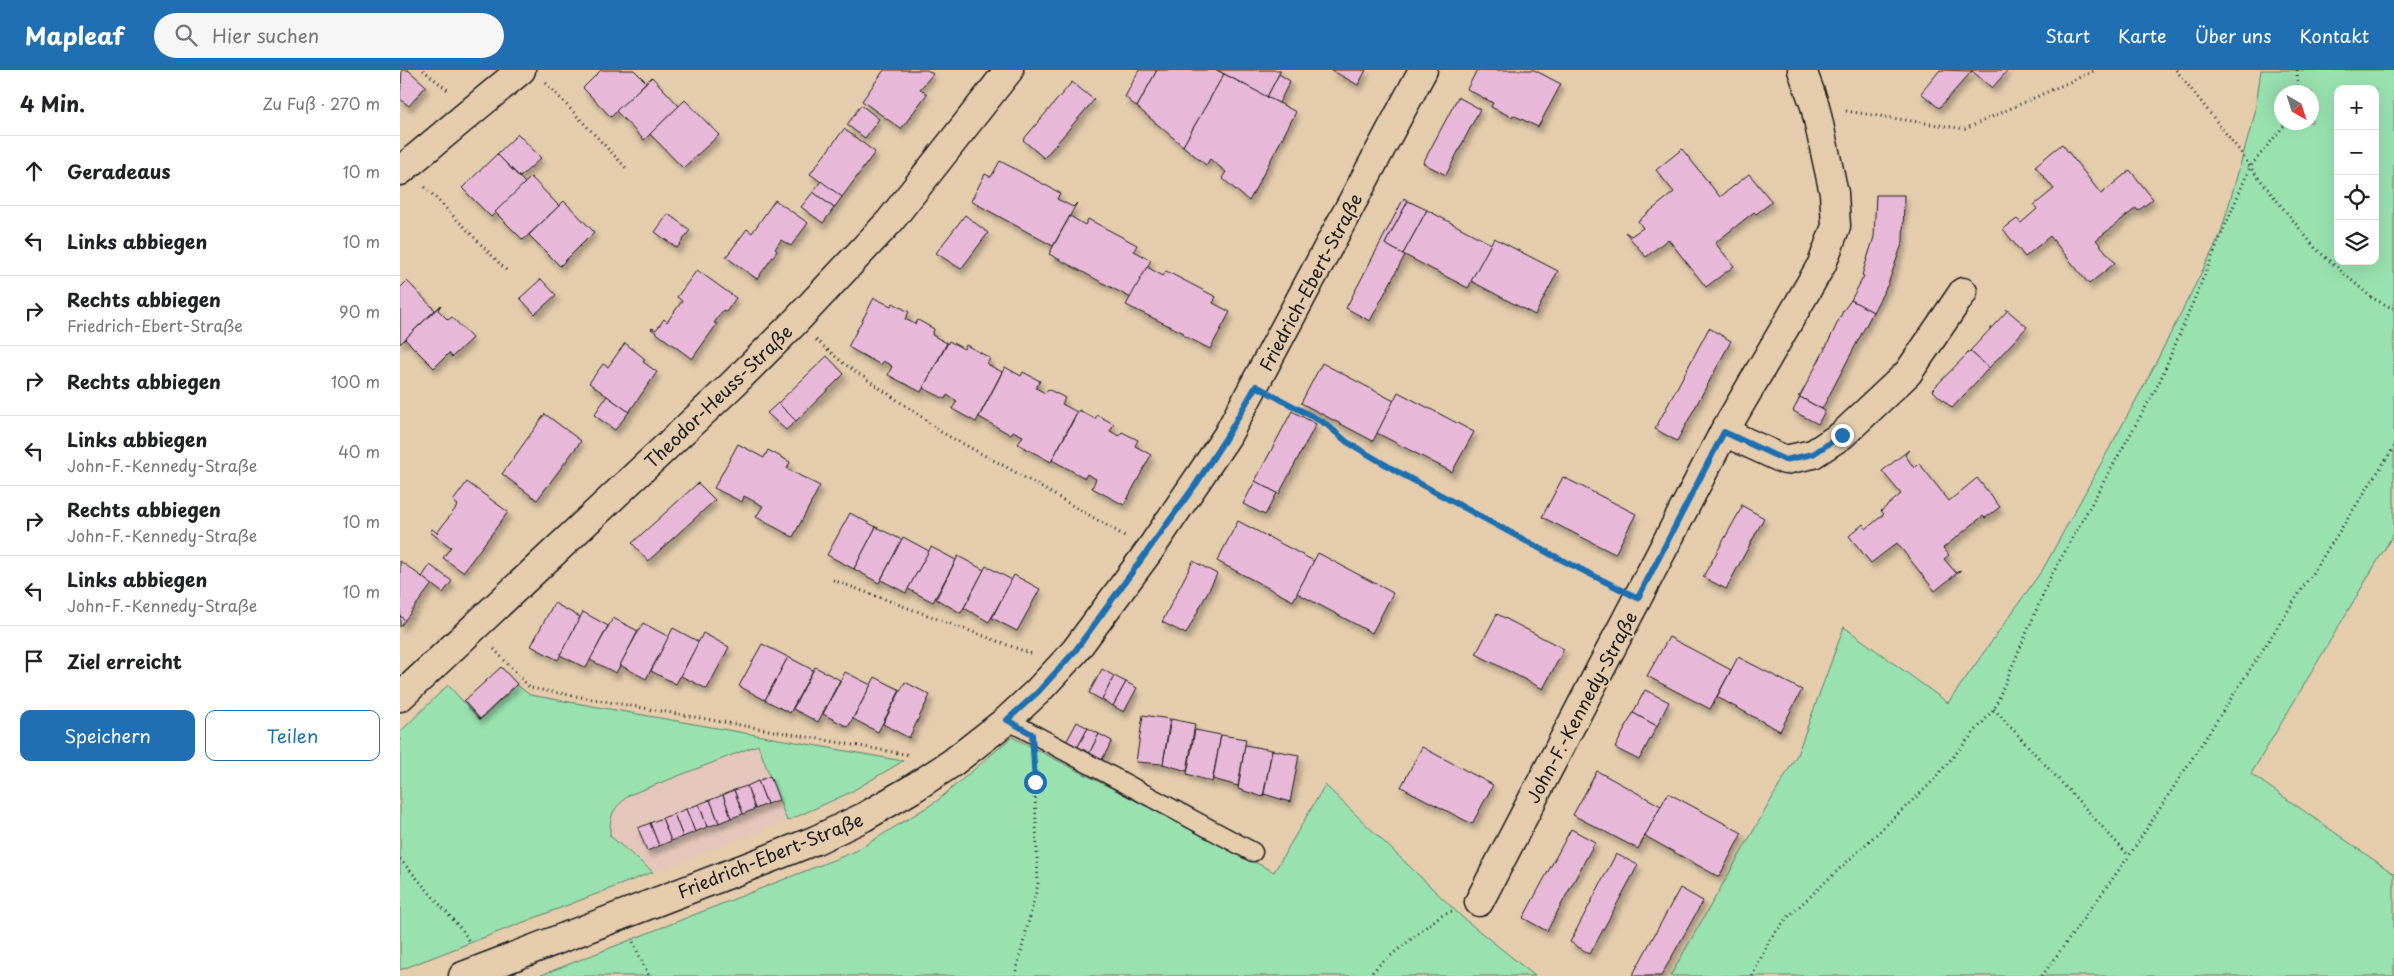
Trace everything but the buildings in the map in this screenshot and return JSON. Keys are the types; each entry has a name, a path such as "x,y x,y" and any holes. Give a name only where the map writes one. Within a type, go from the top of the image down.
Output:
{"street":[{"name":"Theodor-Heuss-Straße","path":"400,698 732,385 795,322 890,221 1009,70"},
{"name":"Friedrich-Ebert-Straße","path":"474,972 816,840 864,817 912,790 952,763 1007,720 1056,673 1149,551 1227,436 1256,386 1423,70"},
{"name":"John-F.-Kennedy-Straße","path":"1479,902 1724,432 1822,264 1836,226 1834,193 1814,106 1802,70"},
{"path":"403,169 530,74"},
{"path":"1724,432 1785,460 1813,454 1842,435 1908,373 1963,292"}],"lane":[{"path":"1007,720 1253,852"}],"path":[{"path":"1814,106 1965,129 2096,70"},
{"path":"2176,70 2316,249 2372,298 2394,309"},
{"path":"2297,70 2298,85"},
{"path":"530,74 627,169"},
{"path":"1752,976 1770,939 1789,916 1929,785 1994,708 2050,578 2159,383 2250,167 2280,130"},
{"path":"403,169 507,271"},
{"path":"795,322 843,363 922,417 939,431 1098,519"},
{"path":"1256,386 1326,424 1347,442 1398,472 1552,555 1638,598"},
{"path":"2042,976 2080,920 2129,856 2394,447"},
{"path":"833,580 1029,652 1056,673"},
{"path":"475,628 530,688 952,763"},
{"path":"1994,708 2129,856"},
{"path":"1015,976 1038,884 1032,734"},
{"path":"400,859 463,931 474,972"},
{"path":"1369,976 1379,965 1441,915 1479,902"},
{"path":"619,915 649,976"}],"shaded area":[{"path":"758,745 787,821 653,872 610,836 610,817 615,807 629,795"}],"green space":[{"path":"2261,70 2394,70 2394,533 2251,774 2394,874 2394,976 1670,976 1797,755 1844,627 1948,703 2043,569 2147,380 2220,236 2255,113"},
{"path":"448,685 480,720 517,685 530,695 903,761 849,793 787,821 758,745 629,795 613,813 610,836 653,872 400,970 400,732"},
{"path":"1012,737 1274,872 1325,785 1463,918 1535,976 539,976 856,851 937,801"}],"route":[{"path":"1035,782 1032,734 1007,720 1038,692 1075,651 1196,484 1256,386 1326,424 1347,442 1398,472 1552,555 1638,598 1724,432 1785,460 1813,454 1842,435"}]}
